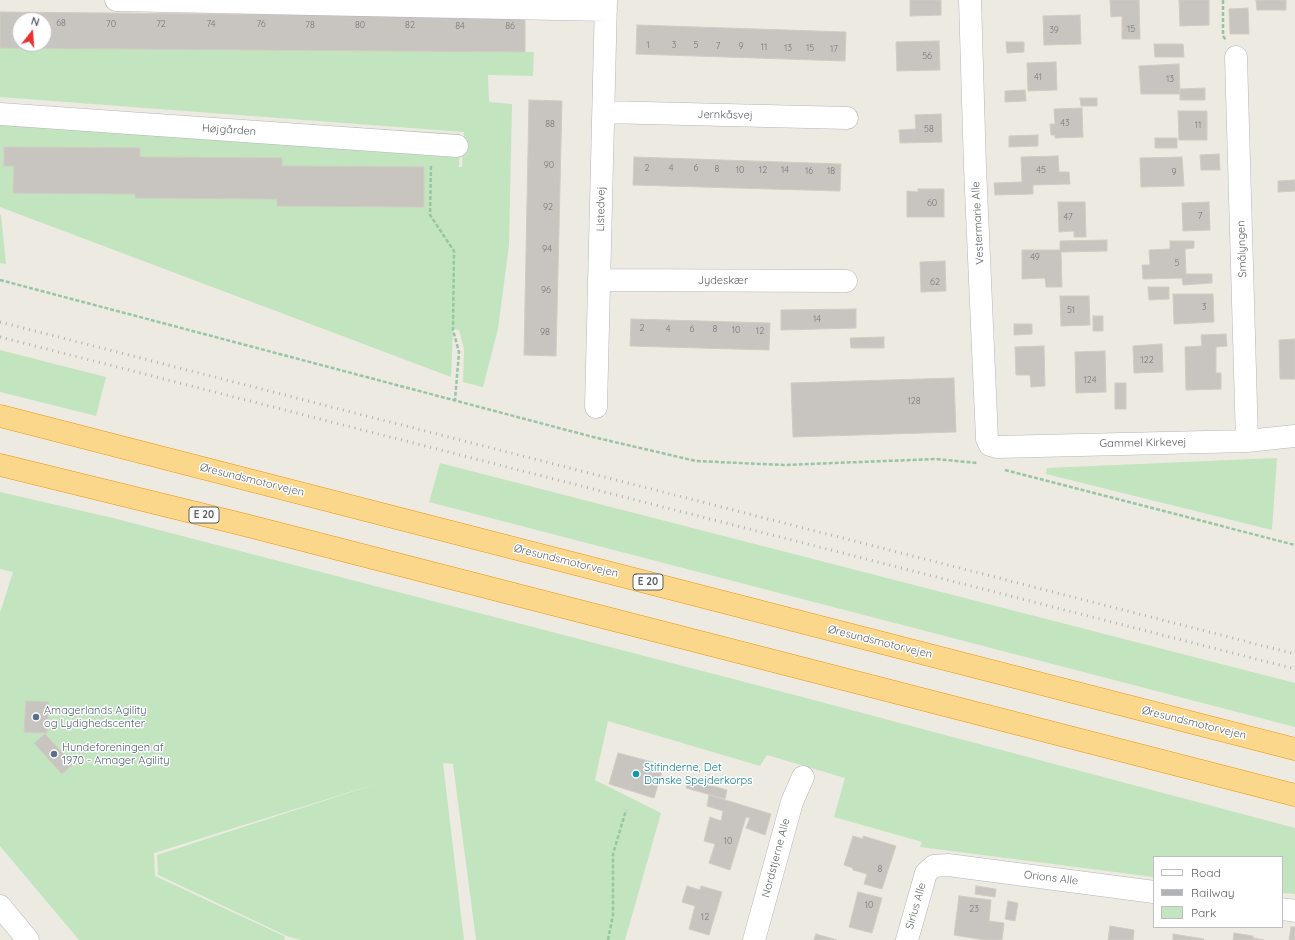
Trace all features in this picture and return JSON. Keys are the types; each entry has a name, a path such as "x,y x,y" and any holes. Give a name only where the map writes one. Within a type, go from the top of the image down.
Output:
{"highway":[{"name":"Øresundsmotorvejen","path":"0,416 1295,749"},
{"name":"E 20","path":"0,465 245,525 1295,795"}],"street":[{"name":"Listedvej","path":"116,0 606,5 596,407"},
{"name":"Vestermarie Alle","path":"970,0 975,167 987,439 990,445"},
{"name":"Smålyngen","path":"1236,57 1247,441"},
{"name":"Jernkåsvej","path":"604,112 847,118"},
{"name":"Højgården","path":"0,114 457,146"},
{"name":"Jydeskær","path":"599,280 846,281"},
{"name":"Gammel Kirkevej","path":"990,445 997,447 1247,441 1295,436"},
{"name":"Nordstjerne Alle","path":"754,940 792,802 803,777"},
{"name":"Orions Alle","path":"948,865 1153,892"},
{"name":"Sirius Alle","path":"906,940 926,873 934,866 948,865"},
{"path":"0,906 28,940"},
{"path":"1283,909 1295,911"}],"path":[{"path":"1223,0 1223,36 1236,57"},
{"path":"431,144 430,215 454,251 453,330 459,352 455,400"},
{"path":"0,280 593,437 696,461 784,465 936,459 980,464"},
{"path":"1001,469 1295,545"},
{"path":"608,940 613,915 613,854 626,810"}],"green space":[{"path":"0,48 12,48 12,52 52,52 52,48 534,52 533,76 488,75 489,102 512,104 509,245 498,329 483,387 463,382 464,349 459,330 453,329 451,377 0,207 0,105 460,134 459,167 462,167 464,132 0,97"},
{"path":"1,215 6,264 0,263"},
{"path":"0,350 106,377 96,416 0,392"},
{"path":"1277,458 1272,530 1046,474 1047,468"},
{"path":"440,463 1295,683 1295,727 429,502"},
{"path":"0,492 113,518 791,694 1295,828 1295,894 1283,893 1283,856 1153,856 1153,877 920,847 922,842 834,817 845,778 767,755 760,766 608,721 595,780 661,813 625,940 476,940 453,764 443,763 464,940 302,940 289,937 158,875 157,855 382,782 154,853 155,876 284,936 285,940 79,940 0,846 0,613 13,572 0,569"}],"building":[{"path":"910,0 941,0 941,15 910,16"},
{"path":"1110,0 1139,0 1140,39 1122,39 1122,16 1111,17"},
{"path":"1179,0 1209,0 1209,25 1180,26"},
{"path":"1256,0 1286,0 1286,10 1257,10"},
{"path":"1248,8 1249,34 1230,34 1229,9"},
{"path":"0,12 12,12 12,48 0,48"},
{"path":"52,12 525,17 525,52 52,48"},
{"path":"1080,15 1081,44 1044,45 1043,16"},
{"path":"637,25 846,32 845,61 636,54"},
{"path":"939,41 940,70 897,71 896,42"},
{"path":"1006,42 1024,42 1024,52 1007,53"},
{"path":"1154,44 1183,44 1184,57 1155,57"},
{"path":"1056,62 1057,90 1028,91 1027,63"},
{"path":"1179,64 1180,94 1141,94 1139,66"},
{"path":"1205,88 1205,100 1180,100 1180,89"},
{"path":"1025,90 1026,101 1005,102 1005,91"},
{"path":"1080,98 1097,98 1097,106 1081,106"},
{"path":"529,100 562,101 556,356 524,355"},
{"path":"1082,108 1083,137 1055,138 1055,135 1051,135 1050,124 1055,124 1054,109"},
{"path":"1178,111 1207,111 1207,140 1179,140"},
{"path":"941,114 942,142 900,143 899,130 916,129 915,115"},
{"path":"1038,135 1038,146 1009,147 1009,136"},
{"path":"1155,138 1177,138 1177,148 1155,148"},
{"path":"4,147 140,148 140,157 282,158 282,166 424,167 424,207 277,206 277,199 135,198 135,194 13,193 14,166 4,166"},
{"path":"1219,154 1220,170 1201,170 1200,155"},
{"path":"1058,156 1059,172 1069,172 1070,184 1033,185 1033,194 995,195 994,183 1022,182 1021,157"},
{"path":"634,157 841,164 840,191 633,185"},
{"path":"1182,157 1184,186 1141,187 1140,158"},
{"path":"1295,180 1295,191 1278,192 1278,181"},
{"path":"918,189 944,189 944,217 907,217 907,191 918,192"},
{"path":"1058,202 1085,202 1086,237 1074,237 1074,231 1059,232"},
{"path":"1209,202 1210,230 1183,231 1182,203"},
{"path":"1107,240 1107,251 1061,252 1062,287 1046,287 1045,278 1022,279 1022,250 1060,250 1060,241"},
{"path":"1170,241 1194,241 1194,248 1185,249 1186,274 1212,274 1212,283 1183,285 1182,278 1143,279 1142,265 1150,265 1149,250 1170,249"},
{"path":"945,261 946,291 921,292 920,262"},
{"path":"1148,287 1169,287 1169,299 1149,300"},
{"path":"1173,294 1213,294 1214,322 1174,324"},
{"path":"1060,296 1089,296 1090,325 1061,326"},
{"path":"856,309 856,328 781,330 781,310"},
{"path":"1093,316 1103,316 1103,331 1093,331"},
{"path":"631,319 770,323 769,350 630,346"},
{"path":"1014,324 1032,324 1032,334 1014,335"},
{"path":"1226,334 1227,346 1216,347 1216,373 1221,373 1221,389 1186,390 1185,347 1202,346 1201,335"},
{"path":"884,337 884,348 851,348 850,338"},
{"path":"1295,339 1295,379 1280,379 1279,340"},
{"path":"1162,344 1163,372 1134,373 1133,346"},
{"path":"1044,346 1045,386 1031,387 1030,375 1016,375 1015,347"},
{"path":"1105,351 1106,392 1076,393 1075,352"},
{"path":"954,378 956,432 793,437 791,383"},
{"path":"1115,383 1126,383 1126,409 1115,409"},
{"name":"Amagerlands Agility og Lydighedscenter","path":"26,701 49,702 47,733 24,732"},
{"name":"Hundeforeningen af 1970 - Amager Agility","path":"45,734 73,764 62,774 34,743"},
{"name":"Stifinderne, Det Danske Spejderkorps","path":"618,753 664,765 654,798 609,784"},
{"path":"689,779 727,790 725,799 686,788"},
{"path":"709,795 771,814 765,835 746,828 750,818 746,817 730,870 709,863 715,844 704,841 710,817 721,821 723,811 707,806"},
{"path":"853,836 863,839 863,836 896,846 882,889 864,884 867,874 853,870 853,868 844,865"},
{"path":"687,886 700,890 701,886 722,892 709,935 689,929 695,906 682,902"},
{"path":"976,886 996,889 995,897 975,894"},
{"path":"858,892 882,898 872,933 849,927"},
{"path":"959,896 991,900 989,921 1004,923 1002,940 985,940 954,935"},
{"path":"1008,901 1018,903 1015,921 1005,919"},
{"path":"1110,926 1134,930 1133,940 1108,940"},
{"path":"1291,927 1295,927 1295,940 1289,940"},
{"path":"1234,933 1253,936 1253,938 1264,940 1233,940"},
{"path":"816,934 837,940 814,940"},
{"path":"1173,934 1204,939 1173,940"}],"railway":[{"path":"0,322 1295,654"},
{"path":"0,337 1295,669"}],"place":[{"name":"Amagerlands Agility og Lydighedscenter","path":"36,717"},
{"name":"Hundeforeningen af 1970 - Amager Agility","path":"54,754"},
{"name":"Stifinderne, Det Danske Spejderkorps","path":"636,774"}]}
